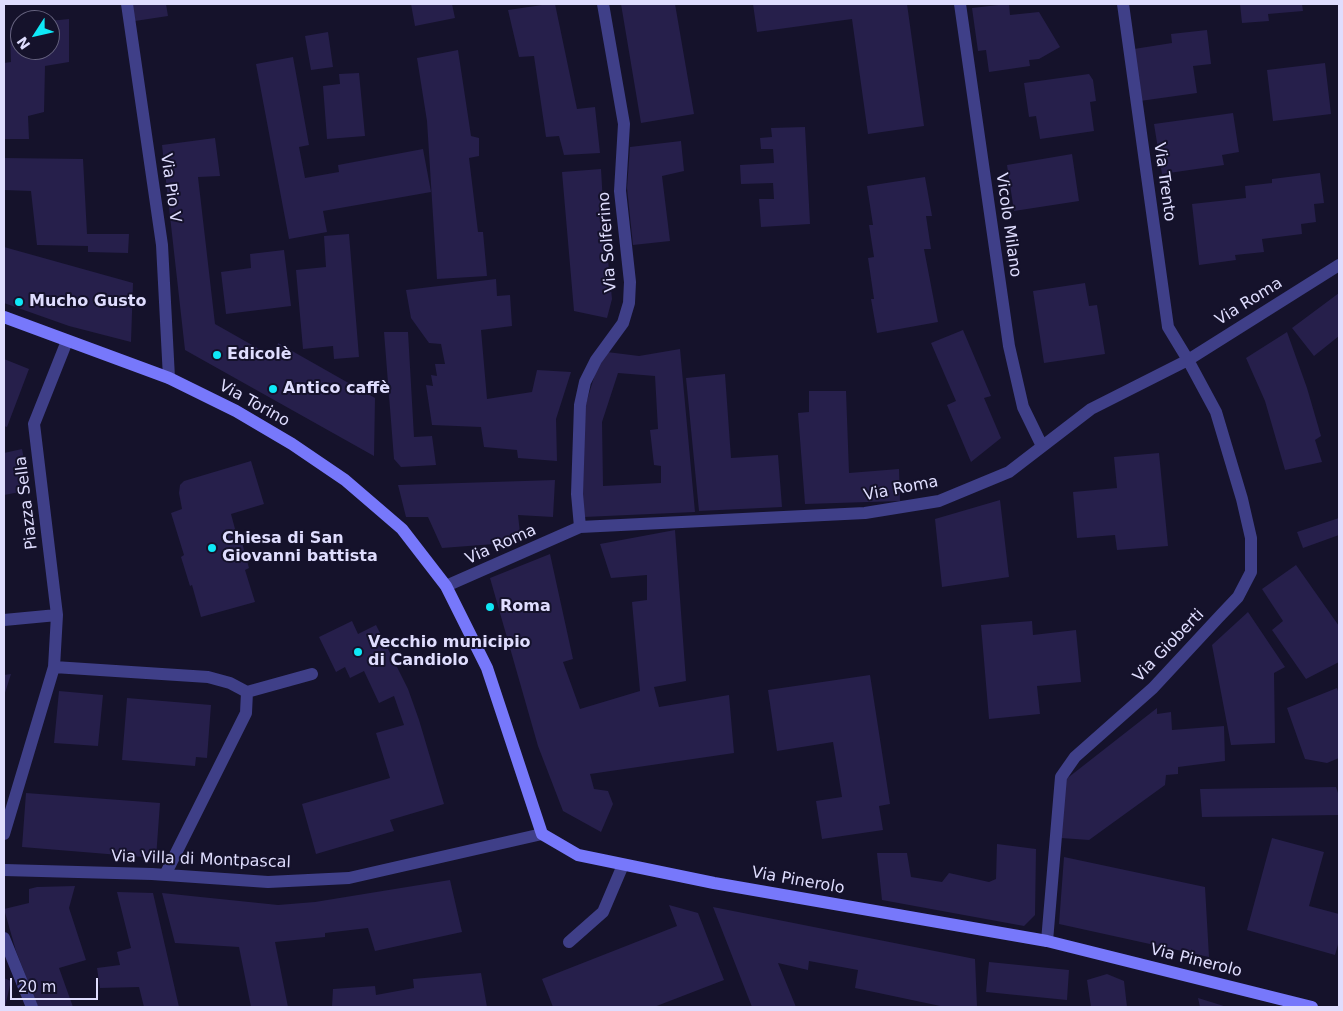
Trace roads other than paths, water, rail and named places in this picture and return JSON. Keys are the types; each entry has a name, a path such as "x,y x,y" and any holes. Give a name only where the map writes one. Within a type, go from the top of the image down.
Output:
{"main road":[{"name":"Via Torino","path":"4,317 169,378 236,411 292,444 345,480 402,529 446,586"},
{"path":"446,586 487,668 542,834"},
{"name":"Via Pinerolo","path":"542,834 578,856 1047,941 1312,1007"}],"street":[{"name":"Via Pio V","path":"127,4 162,245 169,378"},
{"name":"Via Solferino","path":"580,527 577,494 580,405 585,382 596,360 623,323 629,303 620,191 624,124 603,4"},
{"name":"Vicolo Milano","path":"960,4 1009,346 1023,408 1042,446"},
{"name":"Via Trento","path":"1123,4 1168,327 1188,360"},
{"name":"Via Roma","path":"446,586 580,527 865,513 939,501 1009,472 1091,409 1188,360 1339,265"},
{"name":"Piazza Sella","path":"4,834 54,667 57,615 34,424 67,341"},
{"name":"Via Gioberti","path":"1047,941 1061,777 1075,757 1153,688 1238,597 1251,572 1251,538 1242,499 1216,412 1188,360"},
{"path":"4,620 57,615"},
{"path":"54,667 208,677 230,683 247,692 312,674"},
{"path":"165,875 246,713 247,692"},
{"name":"Via Villa di Montpascal","path":"4,870 165,875 268,882 349,878 542,834"},
{"path":"569,942 603,912 622,865"},
{"path":"4,938 32,1007"}],"place":[{"name":"Mucho Gusto","path":"19,302"},
{"name":"Edicolè","path":"217,355"},
{"name":"Antico caffè","path":"273,389"},
{"name":"Chiesa di San Giovanni battista","path":"212,548"},
{"name":"Roma","path":"490,607"},
{"name":"Vecchio municipio di Candiolo","path":"358,652"}]}
